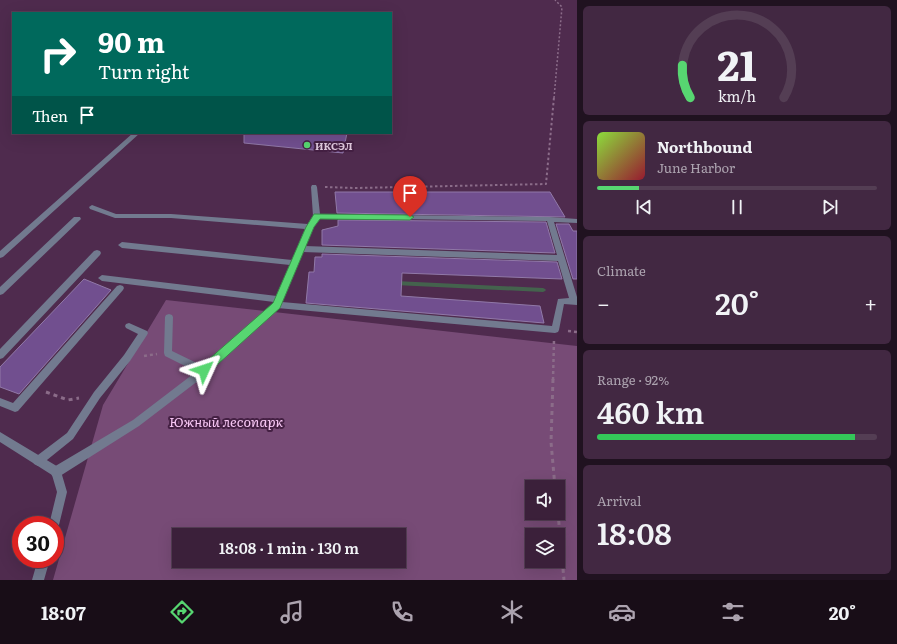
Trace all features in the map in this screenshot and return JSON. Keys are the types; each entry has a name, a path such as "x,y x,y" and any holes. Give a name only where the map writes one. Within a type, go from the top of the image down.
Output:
{"street":[{"path":"0,255 136,134"},
{"path":"56,472 136,423 204,370 278,302 310,227 317,216 314,187"},
{"path":"92,207 115,216 171,216 310,227"},
{"path":"317,216 550,219 577,221"},
{"path":"0,292 77,219"},
{"path":"102,278 278,302 555,330 560,301 575,301 550,219"},
{"path":"122,245 295,263"},
{"path":"301,249 561,258"},
{"path":"0,355 97,253"},
{"path":"0,402 15,408 120,288"},
{"path":"169,317 168,353 204,370"},
{"path":"38,461 70,436 97,395 127,358 144,333 129,326"},
{"path":"0,437 56,472 62,492 56,516"},
{"path":"38,580 42,568"}],"path":[{"path":"314,187 356,188 546,184 562,7 555,0"},
{"path":"554,480 551,442 555,330"},
{"path":"127,358 168,353"},
{"path":"34,387 68,400 97,395"},
{"path":"559,520 564,580"}],"green space":[{"name":"Южный лесопарк","path":"166,300 577,346 577,580 53,580 56,568 64,568 64,542 103,405"}],"building":[{"name":"ИКСЭЛ","path":"244,134 347,134 343,153 244,143"},
{"path":"335,192 550,192 565,217 337,213"},
{"path":"338,220 546,222 555,253 322,245 322,230 338,226"},
{"path":"556,224 569,224 573,231 577,231 577,279 573,279"},
{"path":"322,254 557,262 562,279 402,273 401,296 540,306 544,323 306,303 309,272 314,272 315,257 322,257"},
{"path":"84,279 111,290 19,394 0,387 0,367"}],"waterway":[{"path":"395,283 543,290"}],"place":[{"name":"ИКСЭЛ","path":"307,145"}],"route":[{"path":"204,370 277,305 310,227 317,216 410,217"}]}
